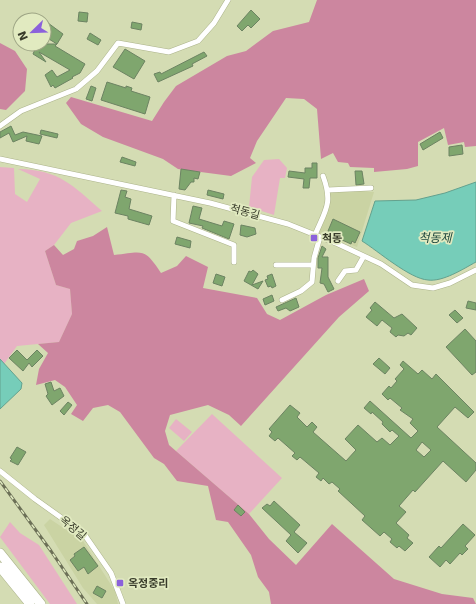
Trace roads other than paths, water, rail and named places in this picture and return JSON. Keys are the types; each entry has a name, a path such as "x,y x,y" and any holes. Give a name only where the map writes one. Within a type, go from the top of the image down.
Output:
{"highway":[{"path":"0,553 41,604"},
{"path":"0,567 30,604"}],"street":[{"path":"0,126 21,111 76,89 97,71 118,43 169,52 198,41 214,23 228,0"},
{"name":"척동길","path":"0,159 174,195 243,211 288,224 381,264 412,285 433,288 450,283 476,270"},
{"path":"282,300 301,291 312,282 318,236 327,207 328,190 323,176"},
{"path":"328,190 371,188"},
{"path":"174,195 173,221 234,245 234,262"},
{"path":"338,281 345,272 356,270 364,256"},
{"path":"276,265 314,265"},
{"name":"옥정길","path":"0,471 35,499 84,534 111,573 123,604"}],"water":[{"name":"척동제","path":"476,182 476,262 459,271 440,279 428,280 421,278 403,270 362,241 375,201 416,200 445,193"},
{"path":"0,359 22,383 21,389 0,409"}],"railway":[{"path":"0,481 51,551 87,604"}],"place":[{"name":"척동","path":"314,238"},
{"name":"옥정중리","path":"120,583"}]}
